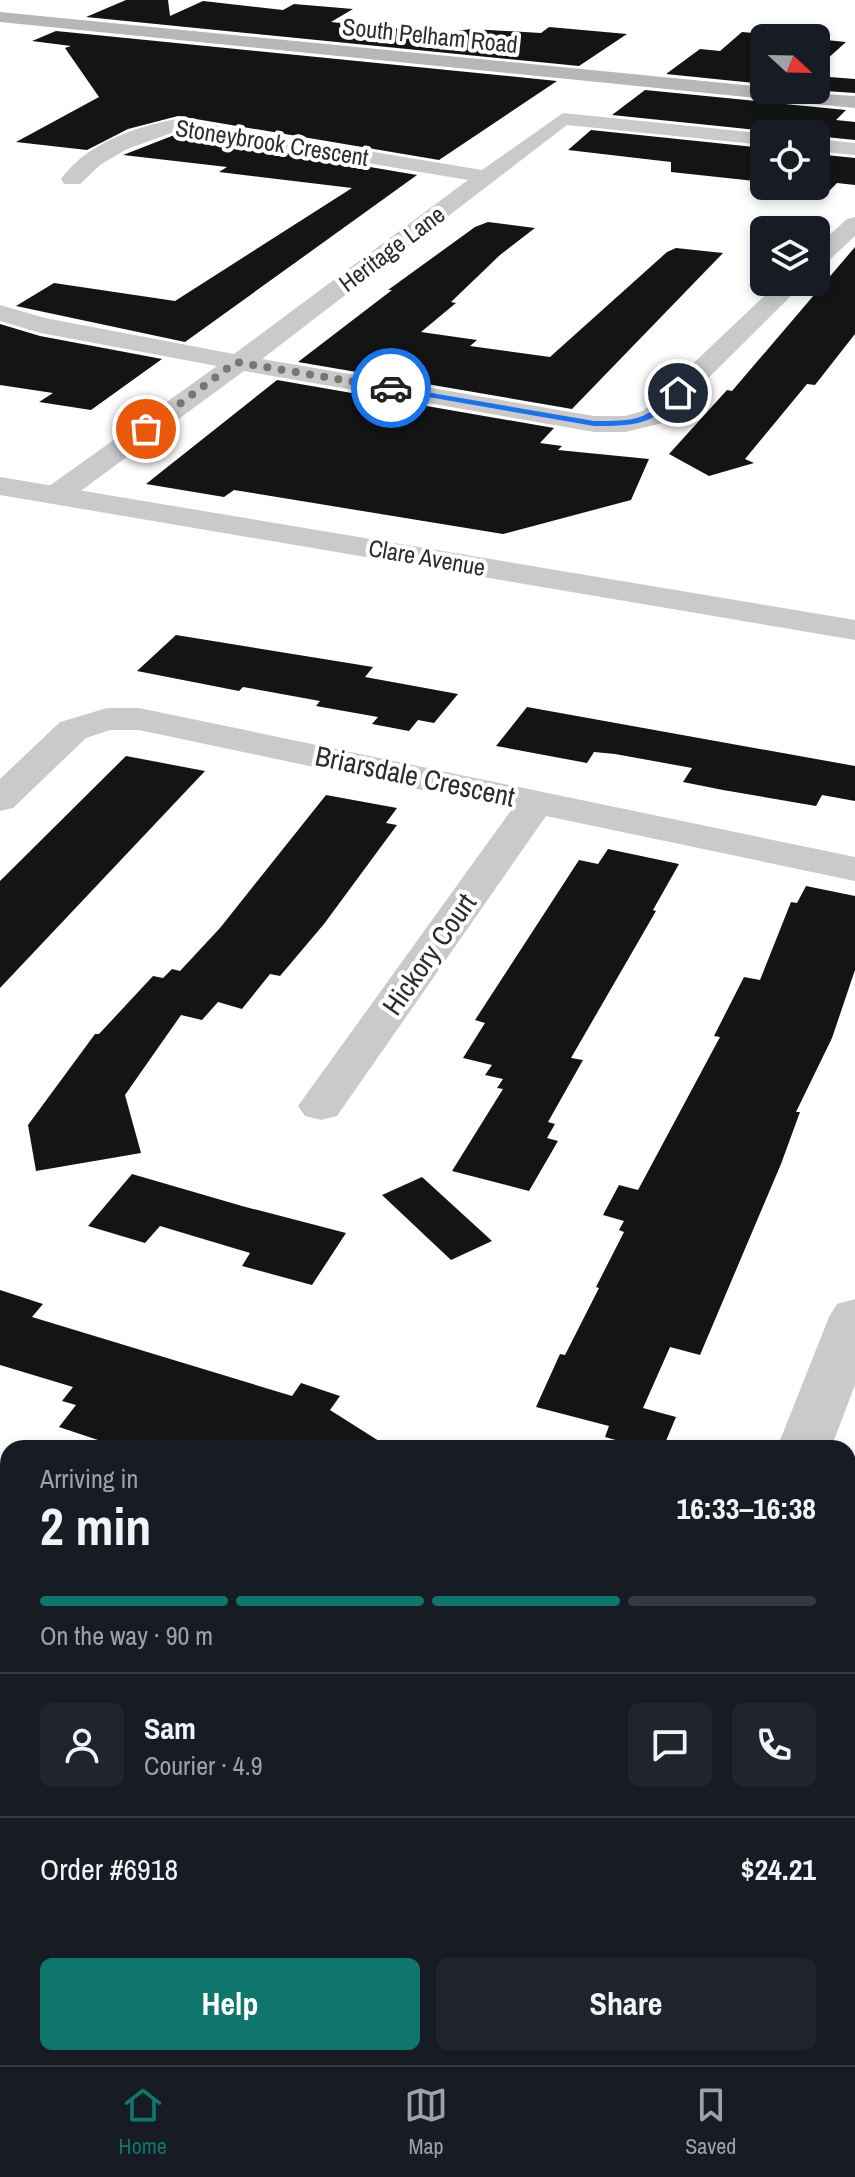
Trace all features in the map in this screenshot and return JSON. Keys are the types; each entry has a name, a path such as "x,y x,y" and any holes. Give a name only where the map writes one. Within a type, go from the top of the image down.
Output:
{"main road":[{"name":"South Pelham Road","path":"0,17 855,102"},
{"path":"0,37 36,21"}],"street":[{"name":"Heritage Lane","path":"56,495 563,119 750,138"},
{"name":"Stoneybrook Crescent","path":"72,179 81,167 141,135 160,127 177,125 487,177"},
{"path":"830,146 855,149"},
{"path":"830,249 850,234"},
{"path":"0,313 41,325 236,362 594,424 625,424 653,417 778,296"},
{"name":"Clare Avenue","path":"0,486 855,630"},
{"name":"Briarsdale Crescent","path":"0,800 73,730 107,719 139,719 855,869"},
{"name":"Hickory Court","path":"321,1106 537,801"},
{"path":"807,1440 855,1317"}],"building":[{"path":"126,0 168,0 170,16 203,1 283,10 294,4 353,9 331,22 444,33 471,29 541,33 549,27 627,34 579,66 86,17"},
{"path":"56,31 557,81 439,160 178,116 128,129 87,150 16,142 99,97 65,48 71,46 32,41"},
{"path":"742,32 750,33 750,83 666,74 700,49 720,51"},
{"path":"830,40 846,42 830,56"},
{"path":"830,77 855,79 855,93 830,91"},
{"path":"645,90 750,100 750,104 846,110 836,120 855,122 855,140 830,137 830,120 750,120 750,129 612,115"},
{"path":"591,130 750,147 750,180 671,172 671,162 568,150"},
{"path":"177,134 417,175 185,342 16,306 54,283 175,301 352,188 219,172 227,167 123,155"},
{"path":"830,155 855,158 855,185 837,183 830,190"},
{"path":"488,222 535,228 500,255 451,302 456,303 421,332 477,340 470,346 550,357 667,252 676,248 723,253 572,409 298,362 392,290 388,290 475,227"},
{"path":"855,247 855,334 815,385 807,384 745,459 754,463 709,476 669,454 727,390 732,391 813,296 830,296 830,276"},
{"path":"0,324 40,336 162,359 91,410 39,402 53,393 0,385"},
{"path":"277,380 554,428 540,443 562,446 558,450 649,459 631,500 503,534 234,490 224,497 146,484"},
{"path":"176,635 373,667 365,677 458,694 434,723 418,720 409,731 372,724 378,717 316,706 320,701 243,687 239,691 137,671"},
{"path":"527,707 855,766 855,801 822,795 816,806 683,782 692,768 594,752 587,763 496,746"},
{"path":"126,756 205,771 0,988 0,881"},
{"path":"326,795 397,808 386,823 397,825 324,924 280,976 270,974 242,1009 218,1002 202,1020 181,1015 125,1095 141,1153 36,1171 28,1125 95,1034 99,1034 153,976 163,978 172,969 180,971 220,928"},
{"path":"608,849 679,864 653,910 656,911 571,1058 583,1060 548,1122 555,1124 547,1138 558,1141 529,1191 452,1171 503,1089 497,1088 503,1079 485,1075 492,1065 463,1058 485,1023 475,1020 579,860 598,864"},
{"path":"806,886 855,896 855,970 832,1038 796,1112 800,1112 781,1164 700,1355 670,1347 643,1408 676,1417 666,1440 616,1440 605,1437 609,1426 536,1407 560,1354 565,1355 599,1288 596,1287 624,1232 619,1230 624,1221 603,1215 619,1185 638,1190 720,1037 714,1036 744,977 760,980 791,902 797,903"},
{"path":"132,1174 346,1233 312,1285 242,1266 250,1253 160,1226 145,1243 88,1226"},
{"path":"422,1177 492,1241 451,1260 382,1195"},
{"path":"0,1290 43,1304 32,1317 292,1396 301,1383 340,1396 330,1410 377,1440 98,1440 59,1427 76,1405 62,1401 73,1387 0,1365"}],"way so far":[{"path":"146,429 236,362 391,388"}],"route":[{"path":"391,388 594,424 625,424 653,417 678,393"}]}
